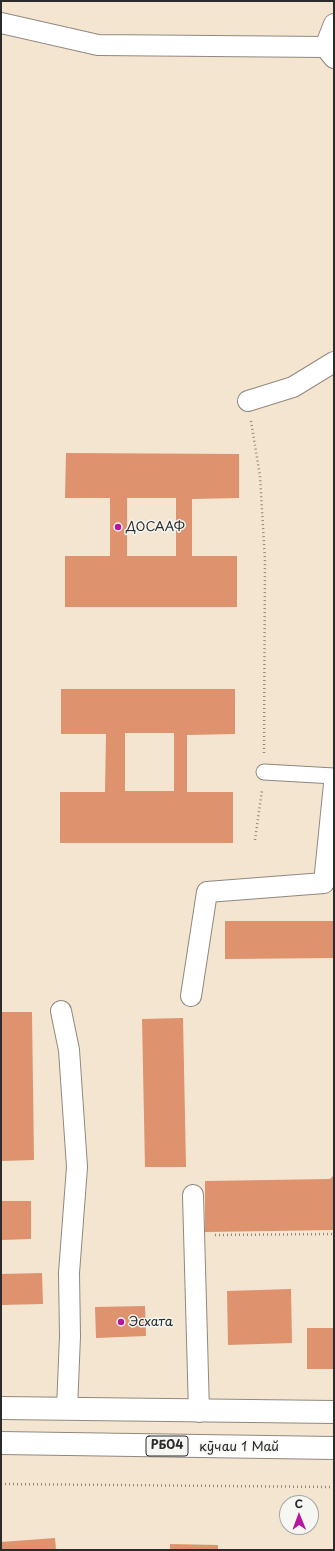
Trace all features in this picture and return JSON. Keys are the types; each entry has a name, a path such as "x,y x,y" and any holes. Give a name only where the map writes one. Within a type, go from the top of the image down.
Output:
{"main road":[{"path":"1,1408 199,1412 334,1412"},
{"name":"кӯчаи 1 Май","path":"1,1443 334,1448"}],"street":[{"path":"1,23 98,46 330,52 334,24"},
{"path":"248,401 293,387 334,362"},
{"path":"264,772 334,776"},
{"path":"191,996 207,892 324,883 334,784"},
{"path":"61,1011 69,1050 77,1168 69,1273 70,1336 67,1409"},
{"path":"193,1195 199,1412"}],"path":[{"path":"248,401 260,476 265,560 264,772 255,840"},
{"path":"194,1235 334,1234"},
{"path":"1,1484 334,1487"}],"building":[{"name":"ДОСААФ","path":"66,453 239,454 239,498 192,499 192,556 237,556 237,607 65,607 65,556 110,556 110,498 65,498","holes":["127,498 176,498 176,556 127,556"]},
{"path":"61,689 235,689 235,734 187,735 187,792 233,792 233,843 60,843 60,792 105,792 106,734 61,734","holes":["125,733 174,733 174,791 125,791"]},
{"path":"225,921 334,921 334,958 225,959"},
{"path":"1,1012 32,1012 34,1160 1,1161"},
{"path":"183,1018 186,1167 145,1167 142,1019"},
{"path":"334,1175 334,1230 205,1232 205,1181 330,1179"},
{"path":"1,1201 31,1201 31,1239 1,1240"},
{"path":"42,1273 43,1304 1,1305 1,1274"},
{"path":"291,1289 292,1343 228,1345 227,1291"},
{"name":"Эсхата","path":"145,1306 146,1336 96,1338 95,1307"},
{"path":"307,1328 334,1328 334,1369 307,1369"},
{"path":"55,1538 56,1550 1,1550 1,1542"},
{"path":"170,1544 218,1545 218,1550 170,1550"}],"place":[{"name":"ДОСААФ","path":"118,527"},
{"name":"Эсхата","path":"121,1322"}]}
